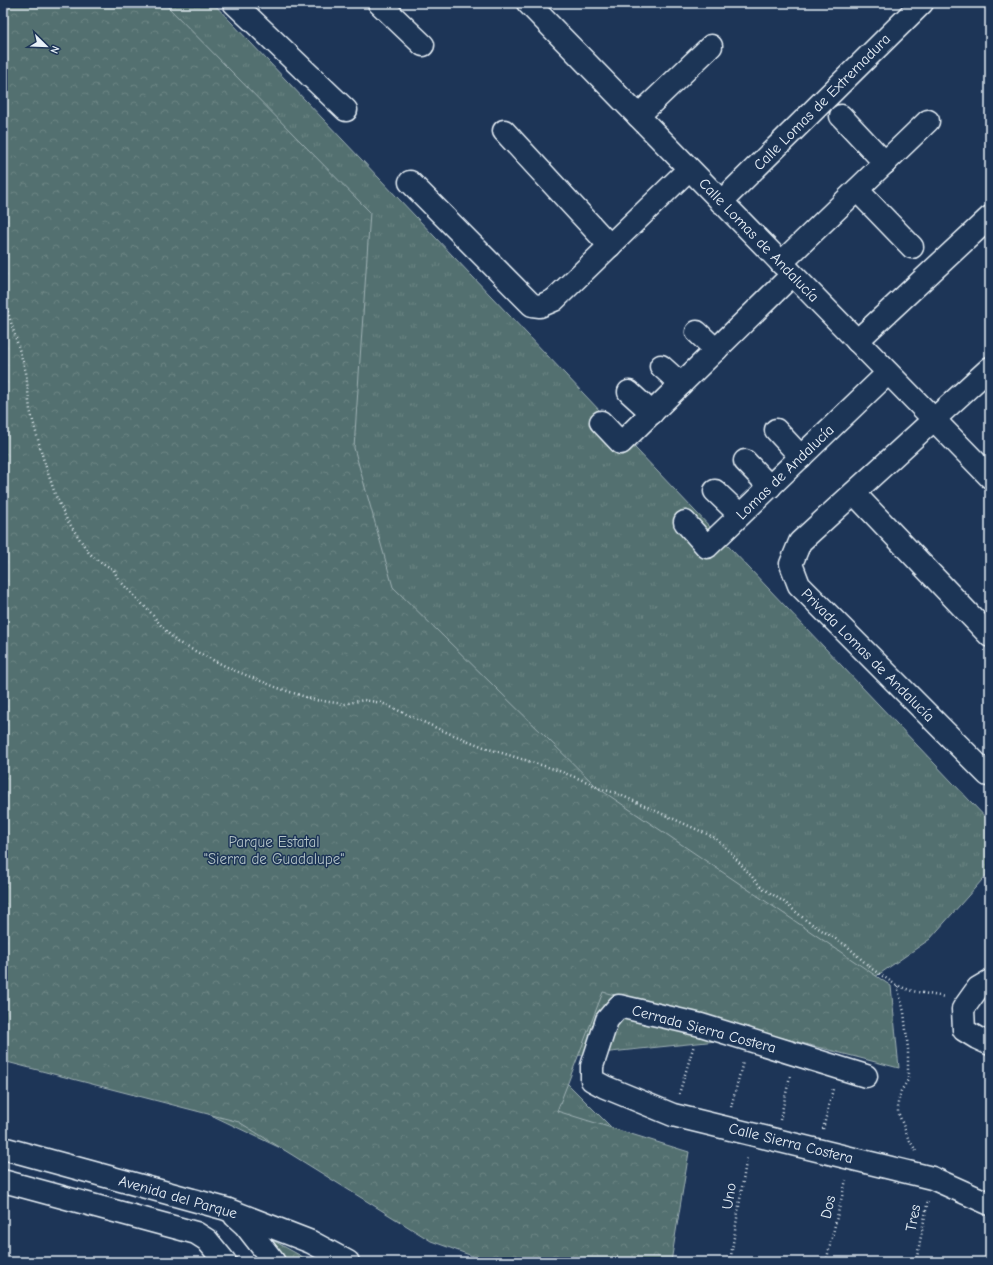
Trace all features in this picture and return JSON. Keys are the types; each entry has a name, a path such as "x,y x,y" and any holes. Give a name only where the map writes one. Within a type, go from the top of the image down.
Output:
{"street":[{"path":"234,3 346,110"},
{"path":"379,3 423,45"},
{"name":"Calle Lomas de Andalucía","path":"528,3 990,477"},
{"name":"Calle Lomas de Extremadura","path":"721,202 922,3"},
{"path":"638,116 711,46"},
{"path":"841,116 885,163"},
{"path":"601,422 621,443 716,350 858,190 928,122"},
{"path":"504,131 610,246"},
{"path":"410,182 532,305 540,306 554,300 689,168"},
{"path":"858,190 912,247"},
{"path":"857,341 990,217"},
{"path":"697,332 716,350"},
{"path":"661,366 681,384"},
{"path":"934,419 990,368"},
{"name":"Lomas de Andalucía","path":"684,522 706,547 888,373"},
{"path":"629,392 652,413"},
{"name":"Privada Lomas de Andalucía","path":"934,419 800,542 791,564 799,585 988,775"},
{"path":"776,430 801,457"},
{"path":"745,461 770,486"},
{"path":"715,490 740,515"},
{"path":"854,493 990,636"},
{"path":"990,981 978,988 967,1004 964,1030 990,1044"},
{"name":"Cerrada Sierra Costera","path":"592,1080 592,1066 607,1020 619,1006 700,1025 866,1076"},
{"name":"Calle Sierra Costera","path":"592,1080 605,1087 673,1115 929,1177 990,1204"},
{"name":"Avenida del Parque","path":"3,1148 226,1210 311,1242 348,1262"},
{"path":"103,1208 110,1177"},
{"name":"Avenida del Parque","path":"3,1181 196,1233 207,1240 225,1262"},
{"path":"226,1210 246,1225 274,1262"}],"path":[{"path":"3,296 26,372 30,410 43,458 55,494 67,520 89,552 96,559 114,570 118,579 177,642 236,672 315,700 339,704 354,703 364,700 382,704 441,730 485,747 590,783 598,788 616,793 715,838 761,887 784,902 807,921 847,946 872,969 896,985 912,991 941,996 967,1004"},
{"path":"896,985 904,1012 908,1050 908,1080 901,1091 898,1103 898,1112 908,1138 929,1177"},
{"path":"673,1115 700,1025"},
{"path":"726,1127 749,1040"},
{"path":"775,1140 795,1054"},
{"path":"818,1150 839,1067"},
{"name":"Uno","path":"730,1262 751,1134"},
{"name":"Dos","path":"826,1262 851,1158"},
{"name":"Tres","path":"916,1262 929,1177"}],"green space":[{"name":"Parque Estatal \"Sierra de Guadalupe\"","path":"3,3 213,3 990,822 990,871 930,939 794,1033 543,1059 651,1167 480,1243 87,1056"},
{"name":"Parque Estatal \"Sierra de Guadalupe\"","path":"3,3 164,3 370,212 354,448 393,587 598,788 891,986 899,1068 603,992 557,1111 689,1152 671,1262 489,1262 431,1241 239,1122 3,1061"},
{"path":"256,1231 312,1262 279,1262"}]}
